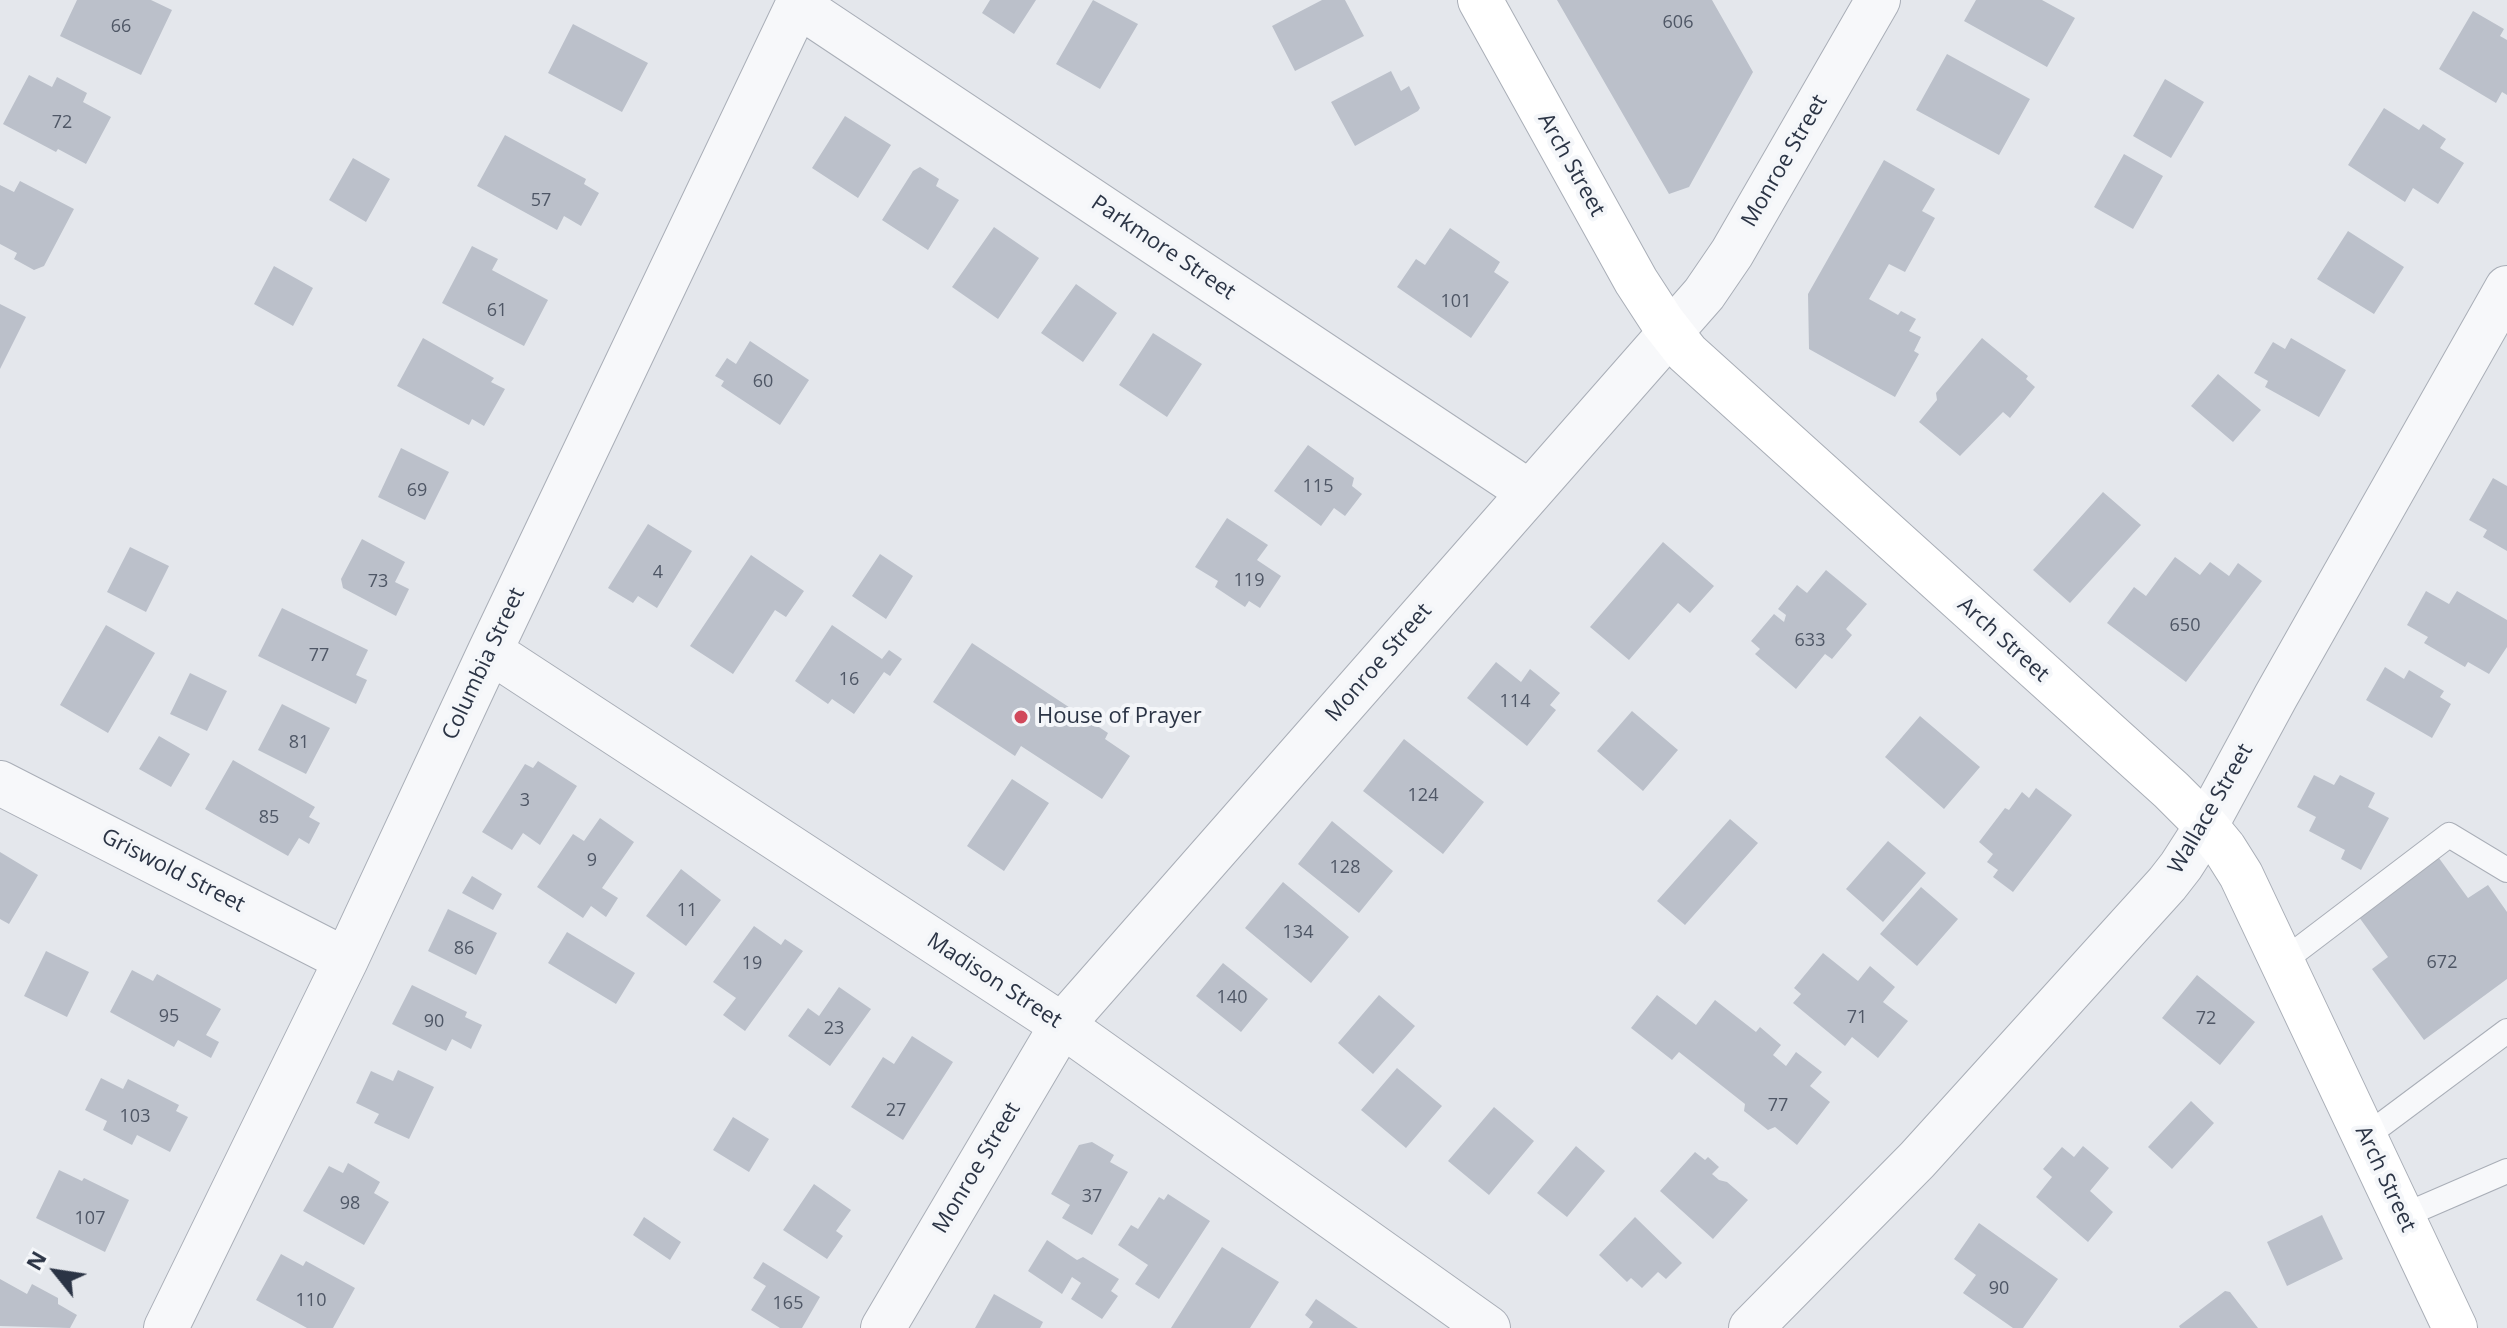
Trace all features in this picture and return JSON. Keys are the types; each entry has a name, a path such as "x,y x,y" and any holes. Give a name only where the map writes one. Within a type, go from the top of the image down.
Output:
{"main road":[{"name":"Arch Street","path":"1480,0 1636,281 1687,353 2171,790 2205,826 2241,875 2455,1328"}],"street":[{"name":"Monroe Street","path":"883,1328 1062,1025 1704,294 1732,253 1878,0"},
{"name":"Parkmore Street","path":"799,2 1529,492"},
{"name":"Columbia Street","path":"166,1328 346,960 799,2"},
{"name":"Wallace Street","path":"1751,1328 1917,1160 2167,884 2205,826 2507,288"},
{"name":"Madison Street","path":"490,651 1062,1025 1488,1328"},
{"name":"Griswold Street","path":"0,783 346,960"}],"lane":[{"path":"2282,962 2449,835 2507,870"},
{"path":"2365,1137 2507,1031"},
{"path":"2403,1216 2507,1171"}],"building":[{"path":"77,0 151,0 172,10 141,75 60,36"},
{"path":"990,0 1036,0 1014,34 982,13"},
{"path":"1093,0 1138,24 1100,89 1056,64"},
{"path":"1322,0 1345,0 1364,36 1295,71 1272,26"},
{"path":"1557,0 1712,0 1753,72 1689,187 1669,194"},
{"path":"1976,0 2042,0 2075,18 2047,67 1964,21"},
{"path":"2473,11 2504,29 2500,36 2507,40 2507,95 2502,92 2496,103 2439,69"},
{"path":"573,24 648,63 622,112 548,73"},
{"path":"1947,54 2030,99 1999,155 1916,110"},
{"path":"1391,71 1401,91 1409,86 1420,108 1355,146 1331,102"},
{"path":"29,75 52,87 57,77 87,93 83,102 111,117 86,164 3,124"},
{"path":"2165,79 2204,102 2171,158 2133,136"},
{"path":"2384,108 2419,130 2423,124 2446,139 2440,148 2464,163 2438,204 2413,188 2405,202 2348,165"},
{"path":"845,116 891,145 858,198 812,168"},
{"path":"505,135 586,179 584,184 599,193 581,226 564,216 557,230 477,186"},
{"path":"2124,154 2163,176 2133,229 2094,207"},
{"path":"353,158 390,179 366,222 329,200"},
{"path":"1884,160 1935,189 1922,211 1935,218 1905,272 1889,264 1869,299 1898,315 1901,311 1916,319 1909,331 1921,337 1914,351 1919,354 1895,397 1809,349 1808,294"},
{"path":"920,167 939,179 936,186 959,200 928,250 882,220 913,171"},
{"path":"20,181 74,209 44,266 34,270 14,259 17,253 0,244 0,185 14,192"},
{"path":"994,227 1039,258 998,319 952,287"},
{"path":"1450,228 1500,262 1494,272 1509,282 1471,338 1397,287 1416,259 1425,265"},
{"path":"2348,231 2404,267 2374,314 2317,279"},
{"path":"472,246 498,259 492,270 548,300 524,346 442,303"},
{"path":"274,266 313,288 293,326 254,304"},
{"path":"1076,284 1117,313 1083,362 1041,333"},
{"path":"0,304 26,317 0,369"},
{"path":"1153,333 1202,364 1167,417 1119,385"},
{"path":"423,338 494,378 491,382 505,389 484,426 472,419 469,425 397,386"},
{"path":"1982,338 2028,376 2026,379 2035,387 2010,418 2003,412 1960,456 1919,422 1937,400 1936,393"},
{"path":"2291,338 2346,370 2319,417 2265,387 2268,381 2254,373 2273,342 2285,349"},
{"path":"750,341 809,380 780,425 721,386 724,381 715,376 727,358 736,364"},
{"path":"2218,374 2261,410 2233,442 2191,406"},
{"path":"1308,445 1354,478 1352,486 1362,494 1345,516 1334,508 1321,526 1274,491"},
{"path":"401,448 449,472 425,520 378,497"},
{"path":"2493,478 2507,486 2507,551 2483,537 2487,530 2469,520"},
{"path":"2103,492 2141,525 2070,603 2033,570"},
{"path":"1227,518 1268,545 1257,560 1281,576 1260,608 1249,601 1245,607 1215,587 1218,581 1195,567"},
{"path":"648,524 692,551 657,608 638,596 633,603 608,588"},
{"path":"362,539 405,562 395,582 409,589 396,616 343,588 341,579"},
{"path":"1663,542 1714,586 1690,613 1678,603 1629,660 1590,627"},
{"path":"130,547 169,566 146,612 107,592"},
{"path":"880,554 913,576 886,619 852,596"},
{"path":"751,555 804,591 786,617 775,610 733,674 690,646"},
{"path":"2175,557 2200,575 2210,562 2229,576 2238,563 2262,581 2186,682 2107,623 2134,587 2146,596"},
{"path":"1826,570 1867,604 1846,629 1852,635 1832,659 1825,654 1796,689 1755,654 1760,649 1751,641 1774,614 1784,622 1786,615 1778,609 1797,585 1807,593"},
{"path":"2426,591 2449,604 2457,591 2507,620 2507,647 2489,674 2468,662 2465,667 2424,643 2428,637 2407,625"},
{"path":"282,608 368,650 356,675 367,680 356,704 258,656"},
{"path":"106,625 155,653 108,733 60,705"},
{"path":"832,625 882,659 889,650 902,659 890,676 884,672 854,714 832,699 828,704 795,681"},
{"name":"House of Prayer","path":"972,643 1108,733 1105,739 1130,756 1102,799 1021,746 1015,756 933,702"},
{"path":"1496,662 1521,682 1530,669 1560,693 1550,705 1556,710 1527,746 1467,698"},
{"path":"2385,667 2404,679 2409,670 2444,691 2440,697 2451,704 2432,738 2366,700"},
{"path":"190,673 227,691 207,731 170,714"},
{"path":"282,704 330,728 306,774 258,750"},
{"path":"1632,711 1678,750 1643,791 1597,751"},
{"path":"1920,716 1980,767 1944,809 1885,757"},
{"path":"159,736 190,754 171,787 139,769"},
{"path":"1404,739 1484,802 1443,854 1363,791"},
{"path":"233,760 315,807 309,817 320,823 309,844 299,838 288,856 205,809"},
{"path":"538,761 577,786 540,845 523,833 512,850 482,832 525,764 533,768"},
{"path":"2314,775 2334,785 2340,775 2375,793 2368,807 2389,818 2361,870 2341,859 2345,850 2309,831 2316,817 2297,807"},
{"path":"1012,779 1049,803 1004,871 967,846"},
{"path":"2036,788 2072,815 2013,892 1993,877 1998,870 1987,862 1993,854 1979,842 2005,808 2009,810 2022,792 2029,798"},
{"path":"600,818 634,842 602,888 618,898 606,917 591,906 583,918 537,887 573,834 584,841"},
{"path":"1730,819 1758,843 1685,925 1657,901"},
{"path":"1332,821 1393,871 1359,913 1298,864"},
{"path":"1888,841 1926,873 1883,922 1846,889"},
{"path":"0,852 38,875 9,924 0,919"},
{"path":"2436,854 2468,898 2488,885 2507,912 2507,979 2424,1040 2372,969 2388,957 2356,913"},
{"path":"681,869 721,900 686,946 646,916"},
{"path":"472,876 502,894 493,910 462,893"},
{"path":"1283,882 1349,937 1311,983 1245,928"},
{"path":"1921,887 1958,919 1917,966 1880,934"},
{"path":"448,909 497,933 476,975 428,951"},
{"path":"754,926 781,945 785,939 803,951 745,1031 723,1015 736,998 713,982"},
{"path":"567,932 635,973 616,1004 548,963"},
{"path":"46,951 89,972 67,1017 24,996"},
{"path":"1823,953 1858,981 1870,966 1895,987 1883,1002 1908,1021 1878,1058 1852,1037 1845,1046 1793,1003 1801,994 1794,988"},
{"path":"1223,963 1268,999 1241,1032 1196,996"},
{"path":"132,970 153,981 157,974 221,1009 206,1035 219,1042 211,1058 178,1040 174,1047 110,1012"},
{"path":"2197,975 2255,1022 2220,1065 2162,1018"},
{"path":"412,985 467,1012 465,1017 482,1025 471,1049 452,1039 446,1051 392,1024"},
{"path":"839,987 871,1009 830,1066 788,1036 808,1008 819,1016"},
{"path":"1379,995 1415,1026 1373,1074 1338,1043"},
{"path":"1657,995 1696,1025 1715,1000 1756,1032 1760,1027 1781,1045 1773,1055 1786,1066 1796,1052 1822,1072 1810,1086 1830,1102 1797,1145 1775,1127 1768,1130 1744,1111 1745,1104 1679,1052 1672,1060 1631,1028"},
{"path":"912,1036 953,1062 903,1140 851,1107 883,1057 894,1064"},
{"path":"1397,1068 1442,1106 1406,1148 1361,1110"},
{"path":"398,1070 434,1087 409,1139 374,1123 379,1114 356,1103 371,1071 393,1081"},
{"path":"101,1078 123,1089 128,1079 179,1105 176,1111 188,1117 170,1152 137,1135 132,1145 103,1130 107,1121 85,1110"},
{"path":"2191,1101 2214,1123 2172,1169 2148,1147"},
{"path":"1494,1107 1534,1141 1489,1195 1448,1161"},
{"path":"733,1117 769,1139 749,1172 713,1150"},
{"path":"1092,1142 1114,1155 1110,1162 1128,1172 1092,1235 1062,1218 1070,1205 1051,1194 1079,1145"},
{"path":"1576,1146 1605,1171 1567,1217 1537,1193"},
{"path":"2083,1146 2109,1168 2090,1191 2113,1212 2088,1242 2036,1197 2052,1177 2043,1169 2062,1147 2074,1157"},
{"path":"1695,1152 1705,1160 1708,1157 1719,1167 1712,1174 1748,1200 1713,1239 1660,1191"},
{"path":"348,1163 380,1182 374,1193 389,1202 364,1245 303,1211 329,1166 343,1173"},
{"path":"59,1170 82,1181 84,1178 129,1200 105,1252 36,1218"},
{"path":"814,1184 851,1210 836,1231 843,1236 827,1259 783,1230"},
{"path":"1168,1194 1210,1221 1159,1299 1135,1284 1148,1265 1118,1245 1131,1225 1138,1229 1159,1197 1164,1200"},
{"path":"2322,1215 2343,1259 2287,1286 2267,1242"},
{"path":"644,1217 681,1242 670,1260 633,1235"},
{"path":"1635,1217 1682,1263 1666,1279 1658,1272 1642,1288 1631,1278 1627,1282 1599,1255"},
{"path":"1979,1223 2058,1279 2023,1328 2013,1328 1963,1293 1976,1275 1954,1259"},
{"path":"1047,1240 1077,1260 1083,1257 1119,1279 1111,1291 1118,1296 1102,1319 1071,1299 1081,1283 1072,1277 1062,1294 1028,1271"},
{"path":"1222,1247 1279,1282 1250,1328 1171,1328"},
{"path":"281,1254 303,1266 306,1261 355,1288 333,1328 307,1328 256,1300"},
{"path":"763,1262 820,1297 802,1328 780,1328 751,1310 766,1286 753,1278"},
{"path":"0,1279 27,1294 32,1284 58,1298 58,1304 77,1315 70,1328 0,1326"},
{"path":"2225,1291 2230,1292 2258,1328 2180,1328 2179,1326"},
{"path":"994,1294 1043,1322 1040,1328 975,1328"},
{"path":"1316,1299 1358,1328 1309,1328 1313,1322 1305,1315"}],"place":[{"name":"House of Prayer","path":"1021,717"}]}
